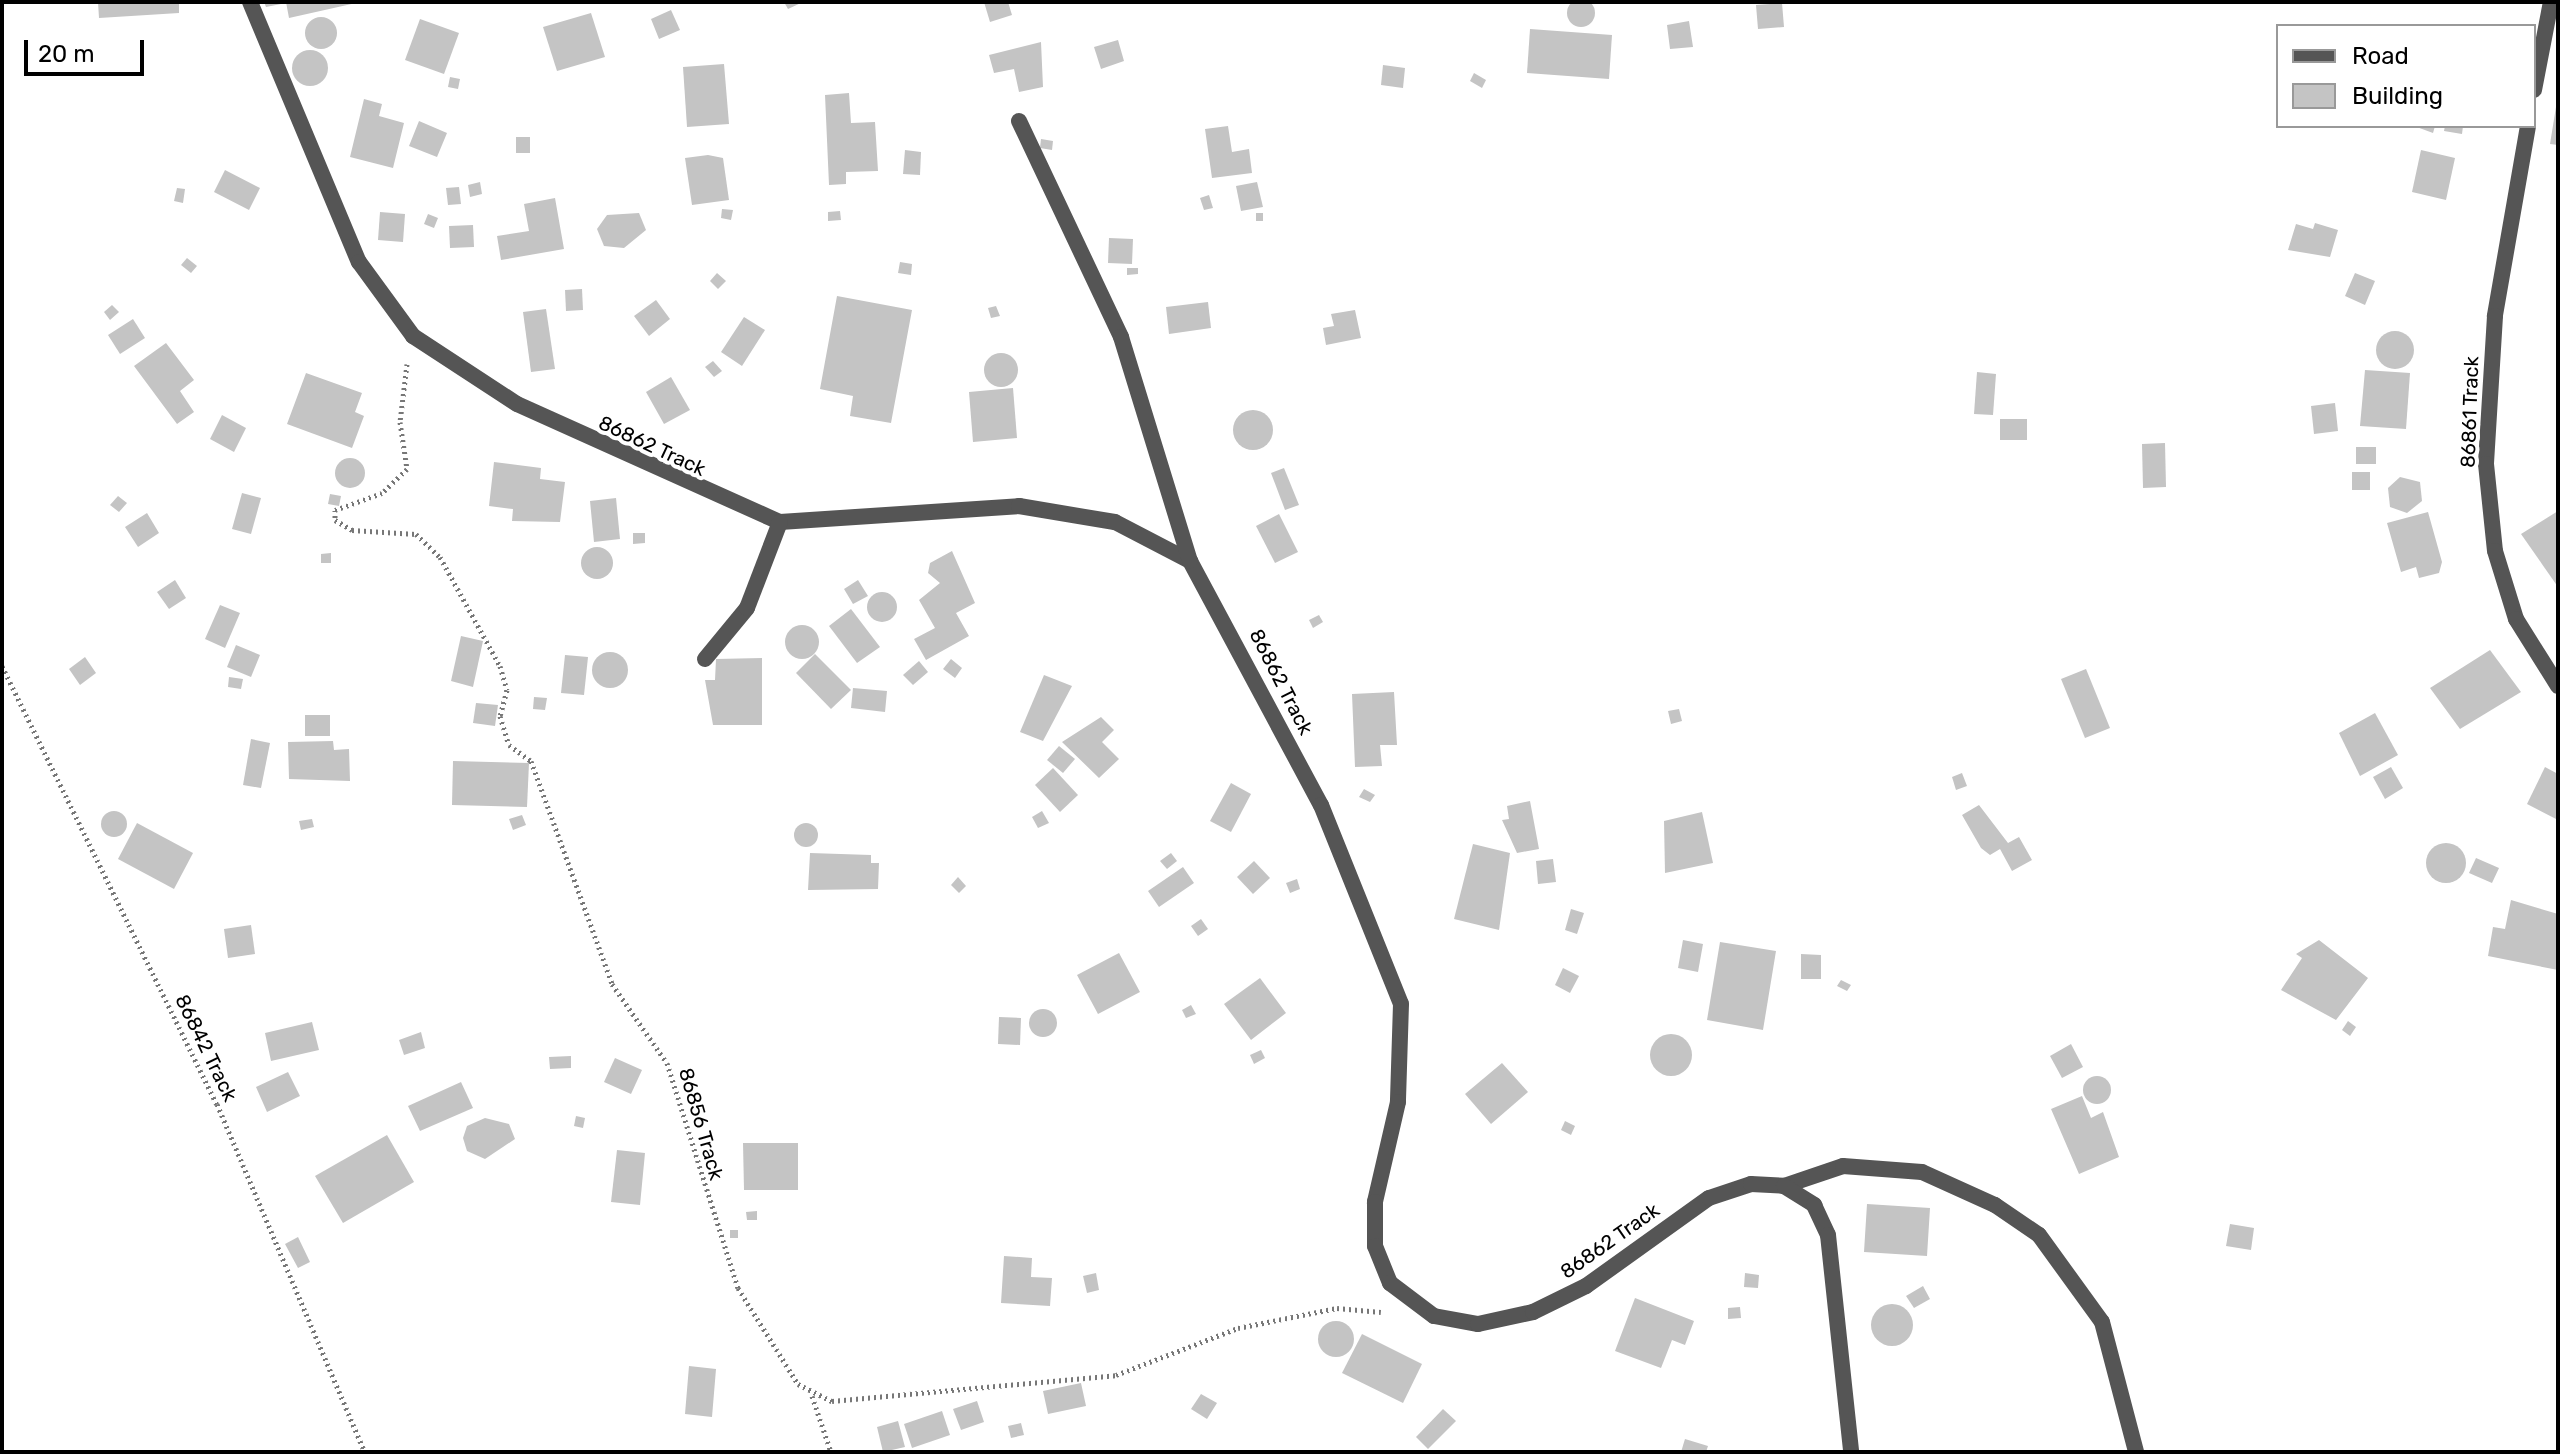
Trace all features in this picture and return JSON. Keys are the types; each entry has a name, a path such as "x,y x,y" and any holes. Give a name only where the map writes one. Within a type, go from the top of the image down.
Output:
{"street":[{"name":"86862 Track","path":"250,2 359,262 413,336 517,404 780,522 1019,506 1115,522 1190,561 1321,805 1401,1004 1404,1047 1375,1202 1375,1246 1390,1283 1434,1316 1478,1324 1533,1312 1586,1286 1709,1198 1751,1184 1784,1186 1843,1166 1922,1172 1995,1205 2039,1235 2102,1322 2136,1452"},
{"path":"2536,80 2551,2"},
{"path":"1019,121 1121,337 1190,561"},
{"name":"86861 Track","path":"2528,128 2495,316 2486,464 2495,551 2516,619 2558,686"},
{"path":"705,659 747,608 780,522"},
{"path":"1784,1186 1814,1205 1828,1235 1851,1452"}],"path":[{"name":"86856 Track","path":"413,336 400,422 407,469 382,493 335,510 335,520 352,530 416,534 440,557 481,631 507,690 500,716 509,745 531,761 612,984 667,1063 738,1288 812,1396"},
{"name":"86842 Track","path":"2,666 217,1104 365,1452"},
{"path":"831,1452 812,1396 970,1391 1116,1375 1238,1328 1337,1308 1434,1316"}],"building":[{"path":"1581,-1 1591,3 1595,13 1591,23 1581,27 1571,23 1567,13 1571,3"},
{"path":"98,2 179,2 179,13 99,18"},
{"path":"264,2 286,2 286,3 266,7"},
{"path":"286,2 356,2 356,3 289,18"},
{"path":"784,2 803,2 788,9"},
{"path":"984,2 1008,2 1012,15 990,22"},
{"path":"1782,3 1784,27 1758,29 1756,5"},
{"path":"671,10 680,30 659,39 651,19"},
{"path":"591,13 605,57 557,71 543,27"},
{"path":"321,17 333,21 337,33 333,45 321,49 309,45 305,33 309,21"},
{"path":"420,19 459,33 444,74 405,60"},
{"path":"1689,21 1693,47 1670,49 1667,25"},
{"path":"1530,29 1612,35 1609,79 1527,73"},
{"path":"1118,40 1124,61 1101,69 1094,47"},
{"path":"1041,42 1043,87 1019,92 1014,69 994,73 989,55"},
{"path":"310,50 323,55 328,68 323,81 310,86 297,81 292,68 297,55"},
{"path":"724,64 729,124 687,127 683,67"},
{"path":"1383,65 1405,68 1403,88 1381,85"},
{"path":"1474,73 1486,80 1482,88 1470,81"},
{"path":"450,77 460,79 458,89 448,87"},
{"path":"849,93 851,123 875,122 878,171 846,172 846,184 829,185 825,95"},
{"path":"364,99 382,104 379,116 404,123 393,168 350,157"},
{"path":"2558,107 2558,145 2550,144"},
{"path":"419,121 447,133 437,157 409,146"},
{"path":"1228,126 1232,152 1249,149 1252,173 1212,178 1205,129"},
{"path":"2445,128 2463,128 2462,134 2444,131"},
{"path":"516,137 530,137 530,153 516,153"},
{"path":"1041,139 1053,141 1052,150 1040,148"},
{"path":"905,150 921,152 920,175 903,174"},
{"path":"2421,150 2455,158 2446,200 2412,192"},
{"path":"708,155 723,158 729,200 692,205 685,158"},
{"path":"225,170 260,188 249,210 214,192"},
{"path":"480,182 482,194 470,197 468,185"},
{"path":"1257,182 1263,207 1241,211 1236,186"},
{"path":"459,187 461,204 448,205 446,188"},
{"path":"177,188 185,189 183,203 174,201"},
{"path":"1209,195 1213,208 1204,210 1200,198"},
{"path":"555,198 564,249 501,260 497,236 529,231 524,204"},
{"path":"722,209 733,210 731,220 721,218"},
{"path":"840,211 841,220 828,221 828,212"},
{"path":"380,212 405,214 403,242 378,240"},
{"path":"639,213 646,230 624,248 604,246 597,229 607,215"},
{"path":"1256,213 1263,213 1263,221 1256,221"},
{"path":"428,214 438,218 434,228 424,224"},
{"path":"2315,223 2338,230 2330,257 2288,250 2296,224 2313,229"},
{"path":"473,225 474,247 450,248 449,226"},
{"path":"1109,238 1133,239 1132,264 1108,263"},
{"path":"187,258 197,266 191,273 181,265"},
{"path":"900,262 912,264 911,275 898,273"},
{"path":"1127,268 1138,268 1138,274 1127,275"},
{"path":"717,273 726,281 718,289 710,281"},
{"path":"2355,273 2375,281 2365,305 2345,296"},
{"path":"582,289 583,310 566,311 565,290"},
{"path":"837,296 912,310 891,423 850,416 853,396 820,389"},
{"path":"656,300 670,319 649,336 634,316"},
{"path":"1208,302 1211,328 1169,334 1166,307"},
{"path":"112,305 119,312 110,320 104,312"},
{"path":"996,306 1000,316 991,318 988,308"},
{"path":"546,309 555,369 531,372 523,312"},
{"path":"1355,310 1361,338 1326,345 1323,328 1334,326 1331,314"},
{"path":"744,317 765,330 742,366 721,352"},
{"path":"133,319 145,338 120,354 108,335"},
{"path":"2395,331 2409,336 2414,350 2409,364 2395,369 2381,364 2376,350 2381,336"},
{"path":"166,343 194,380 180,391 194,412 177,424 134,366"},
{"path":"1001,353 1013,358 1018,370 1013,382 1001,387 989,382 984,370 989,358"},
{"path":"713,361 722,371 714,377 705,367"},
{"path":"2365,370 2410,373 2406,429 2360,426"},
{"path":"1977,372 1996,374 1993,415 1974,414"},
{"path":"306,373 362,393 355,412 364,416 352,448 287,424"},
{"path":"671,377 690,410 664,424 646,392"},
{"path":"1013,388 1017,438 973,442 969,392"},
{"path":"2335,403 2338,431 2314,434 2311,406"},
{"path":"1253,410 1267,416 1273,430 1267,444 1253,450 1239,444 1233,430 1239,416"},
{"path":"222,415 246,428 234,452 210,439"},
{"path":"2000,419 2027,419 2027,440 2000,440"},
{"path":"2165,443 2166,487 2143,488 2142,444"},
{"path":"2356,447 2376,447 2376,464 2356,464"},
{"path":"350,458 361,462 365,473 361,484 350,488 339,484 335,473 339,462"},
{"path":"494,462 541,468 540,479 565,482 560,522 512,521 513,509 489,506"},
{"path":"1284,468 1299,505 1285,510 1271,473"},
{"path":"2352,472 2370,472 2370,490 2352,490"},
{"path":"2400,477 2420,482 2422,501 2407,513 2390,507 2388,488"},
{"path":"242,493 261,498 251,534 232,529"},
{"path":"330,494 341,496 339,506 328,504"},
{"path":"118,496 127,503 119,512 110,505"},
{"path":"616,498 620,539 594,542 590,501"},
{"path":"2558,511 2558,587 2521,534"},
{"path":"2428,512 2442,562 2439,573 2419,578 2416,567 2401,572 2387,523"},
{"path":"147,513 159,533 138,547 125,527"},
{"path":"1279,514 1298,552 1275,563 1256,526"},
{"path":"633,533 645,533 645,543 633,544"},
{"path":"597,547 608,552 613,563 608,574 597,579 586,574 581,563 586,552"},
{"path":"952,551 975,603 956,613 969,636 926,660 914,639 935,628 919,600 940,583 928,573 930,563"},
{"path":"331,553 331,563 321,563 321,554"},
{"path":"175,580 186,598 169,609 157,592"},
{"path":"858,580 868,596 853,604 844,589"},
{"path":"882,592 888,593 896,601 896,613 888,621 882,622 876,621 868,613 867,607 868,601 876,593"},
{"path":"220,605 240,613 225,648 205,639"},
{"path":"851,609 880,647 857,663 829,626"},
{"path":"1319,615 1323,622 1313,628 1309,620"},
{"path":"802,625 814,630 819,642 814,654 802,659 790,654 785,642 790,630"},
{"path":"461,636 483,641 473,687 451,681"},
{"path":"236,645 260,655 251,677 227,667"},
{"path":"2490,650 2521,692 2460,729 2430,688"},
{"path":"610,652 623,657 628,670 623,683 610,688 597,683 592,670 597,657"},
{"path":"815,654 851,690 831,709 796,673"},
{"path":"565,655 588,657 584,695 561,693"},
{"path":"85,657 96,673 80,685 69,669"},
{"path":"762,658 762,725 713,725 705,680 715,680 716,659"},
{"path":"951,659 962,668 955,678 943,669"},
{"path":"919,661 928,672 913,685 903,675"},
{"path":"2086,669 2110,728 2085,738 2061,679"},
{"path":"1044,675 1072,686 1043,741 1020,732"},
{"path":"229,677 243,679 241,689 228,687"},
{"path":"853,688 887,691 885,712 851,708"},
{"path":"1394,692 1397,745 1380,745 1382,766 1355,767 1352,694"},
{"path":"534,697 547,698 545,710 533,709"},
{"path":"476,703 498,705 495,726 473,723"},
{"path":"1679,709 1682,721 1671,724 1668,711"},
{"path":"2375,713 2398,755 2360,776 2339,733"},
{"path":"305,715 330,715 330,736 305,736"},
{"path":"1101,717 1114,730 1102,742 1119,759 1099,778 1062,742"},
{"path":"251,739 270,743 261,788 243,785"},
{"path":"333,741 334,750 349,749 350,781 289,779 288,742"},
{"path":"1059,746 1075,759 1063,773 1047,760"},
{"path":"453,761 529,763 527,807 452,805"},
{"path":"2391,767 2403,788 2385,799 2373,777"},
{"path":"2545,767 2558,774 2558,820 2527,804"},
{"path":"1053,768 1078,795 1060,812 1035,785"},
{"path":"1962,773 1967,786 1956,790 1952,777"},
{"path":"1231,783 1251,794 1231,832 1210,821"},
{"path":"1364,789 1375,795 1370,802 1359,797"},
{"path":"1530,801 1539,849 1517,853 1502,820 1509,819 1507,806"},
{"path":"1979,805 2008,843 2019,837 2032,860 2012,871 2000,849 1990,855 1981,848 1962,815"},
{"path":"114,811 123,815 127,824 123,833 114,837 105,833 101,824 105,815"},
{"path":"1042,811 1049,823 1038,828 1032,817"},
{"path":"1702,812 1713,863 1665,873 1664,821"},
{"path":"522,815 526,825 513,830 509,819"},
{"path":"312,819 314,827 301,830 299,821"},
{"path":"137,823 193,853 174,889 118,859"},
{"path":"806,823 814,827 818,835 814,843 806,847 798,843 794,835 798,827"},
{"path":"2446,843 2460,849 2466,863 2460,877 2446,883 2432,877 2426,863 2432,849"},
{"path":"1473,844 1510,853 1499,930 1454,919"},
{"path":"810,853 871,855 871,863 879,863 878,889 808,890"},
{"path":"1171,853 1177,861 1167,869 1160,861"},
{"path":"2476,858 2499,868 2492,883 2469,873"},
{"path":"1553,859 1556,882 1538,884 1536,861"},
{"path":"1254,861 1270,878 1253,894 1237,877"},
{"path":"1183,867 1194,883 1159,907 1148,891"},
{"path":"958,877 966,886 959,893 951,885"},
{"path":"1297,879 1300,889 1290,893 1286,883"},
{"path":"2511,900 2558,914 2558,970 2488,956 2493,927 2505,929"},
{"path":"1571,909 1584,913 1577,934 1565,930"},
{"path":"1201,919 1208,929 1198,936 1191,926"},
{"path":"251,925 255,954 228,958 224,929"},
{"path":"1683,940 1703,944 1698,972 1678,968"},
{"path":"2319,940 2368,978 2336,1020 2281,990 2302,958 2296,954"},
{"path":"1720,942 1776,951 1763,1030 1707,1020"},
{"path":"1119,953 1140,992 1098,1014 1077,975"},
{"path":"1801,954 1821,955 1821,979 1801,979"},
{"path":"1563,968 1579,976 1570,993 1555,985"},
{"path":"1260,978 1286,1013 1251,1040 1224,1004"},
{"path":"1841,980 1851,985 1847,991 1837,986"},
{"path":"1191,1005 1196,1014 1186,1018 1182,1010"},
{"path":"1043,1009 1053,1013 1057,1023 1053,1033 1043,1037 1033,1033 1029,1023 1033,1013"},
{"path":"999,1017 1021,1018 1020,1045 998,1044"},
{"path":"2348,1021 2356,1027 2350,1036 2342,1030"},
{"path":"312,1022 319,1050 271,1061 265,1033"},
{"path":"421,1032 425,1048 404,1055 399,1040"},
{"path":"1671,1034 1686,1040 1692,1055 1686,1070 1671,1076 1656,1070 1650,1055 1656,1040"},
{"path":"2071,1044 2083,1067 2062,1078 2050,1056"},
{"path":"1261,1050 1265,1058 1254,1064 1250,1055"},
{"path":"571,1056 571,1068 550,1069 549,1057"},
{"path":"615,1058 642,1070 631,1094 604,1082"},
{"path":"1502,1063 1528,1092 1491,1124 1465,1094"},
{"path":"288,1072 300,1096 267,1112 256,1087"},
{"path":"2097,1076 2107,1080 2111,1090 2107,1100 2097,1104 2087,1100 2083,1090 2087,1080"},
{"path":"461,1082 473,1108 420,1131 408,1106"},
{"path":"2082,1096 2091,1118 2103,1112 2119,1157 2079,1174 2051,1109"},
{"path":"576,1116 585,1118 583,1128 574,1126"},
{"path":"485,1118 509,1124 515,1139 485,1159 467,1151 463,1138 467,1126"},
{"path":"1565,1121 1575,1126 1571,1135 1561,1130"},
{"path":"387,1135 414,1182 343,1223 315,1176"},
{"path":"743,1143 798,1143 798,1190 744,1190"},
{"path":"617,1150 645,1153 640,1205 611,1202"},
{"path":"1867,1204 1930,1208 1927,1256 1864,1252"},
{"path":"757,1211 757,1220 747,1220 746,1212"},
{"path":"2230,1224 2254,1228 2251,1250 2226,1246"},
{"path":"730,1230 738,1230 738,1238 730,1238"},
{"path":"298,1237 310,1262 298,1268 285,1244"},
{"path":"1004,1256 1032,1258 1031,1277 1052,1278 1050,1306 1001,1303"},
{"path":"1096,1273 1099,1290 1087,1293 1083,1276"},
{"path":"1745,1273 1759,1275 1758,1288 1744,1287"},
{"path":"1923,1286 1930,1299 1914,1308 1906,1296"},
{"path":"1635,1298 1694,1321 1685,1345 1672,1340 1661,1368 1615,1351"},
{"path":"1892,1304 1907,1310 1913,1325 1907,1340 1892,1346 1877,1340 1871,1325 1877,1310"},
{"path":"1740,1307 1741,1318 1728,1319 1728,1308"},
{"path":"1336,1321 1349,1326 1354,1339 1349,1352 1336,1357 1323,1352 1318,1339 1323,1326"},
{"path":"1362,1334 1422,1364 1403,1403 1342,1373"},
{"path":"689,1366 716,1369 712,1417 685,1414"},
{"path":"1081,1383 1086,1406 1048,1414 1043,1391"},
{"path":"1201,1394 1217,1403 1207,1419 1191,1409"},
{"path":"977,1401 984,1422 961,1430 953,1409"},
{"path":"1443,1409 1456,1421 1428,1449 1416,1437"},
{"path":"942,1411 950,1435 912,1448 904,1424"},
{"path":"898,1421 905,1447 883,1452 877,1427"},
{"path":"1021,1423 1024,1435 1011,1438 1008,1426"},
{"path":"1685,1439 1708,1446 1706,1452 1681,1452"}]}
